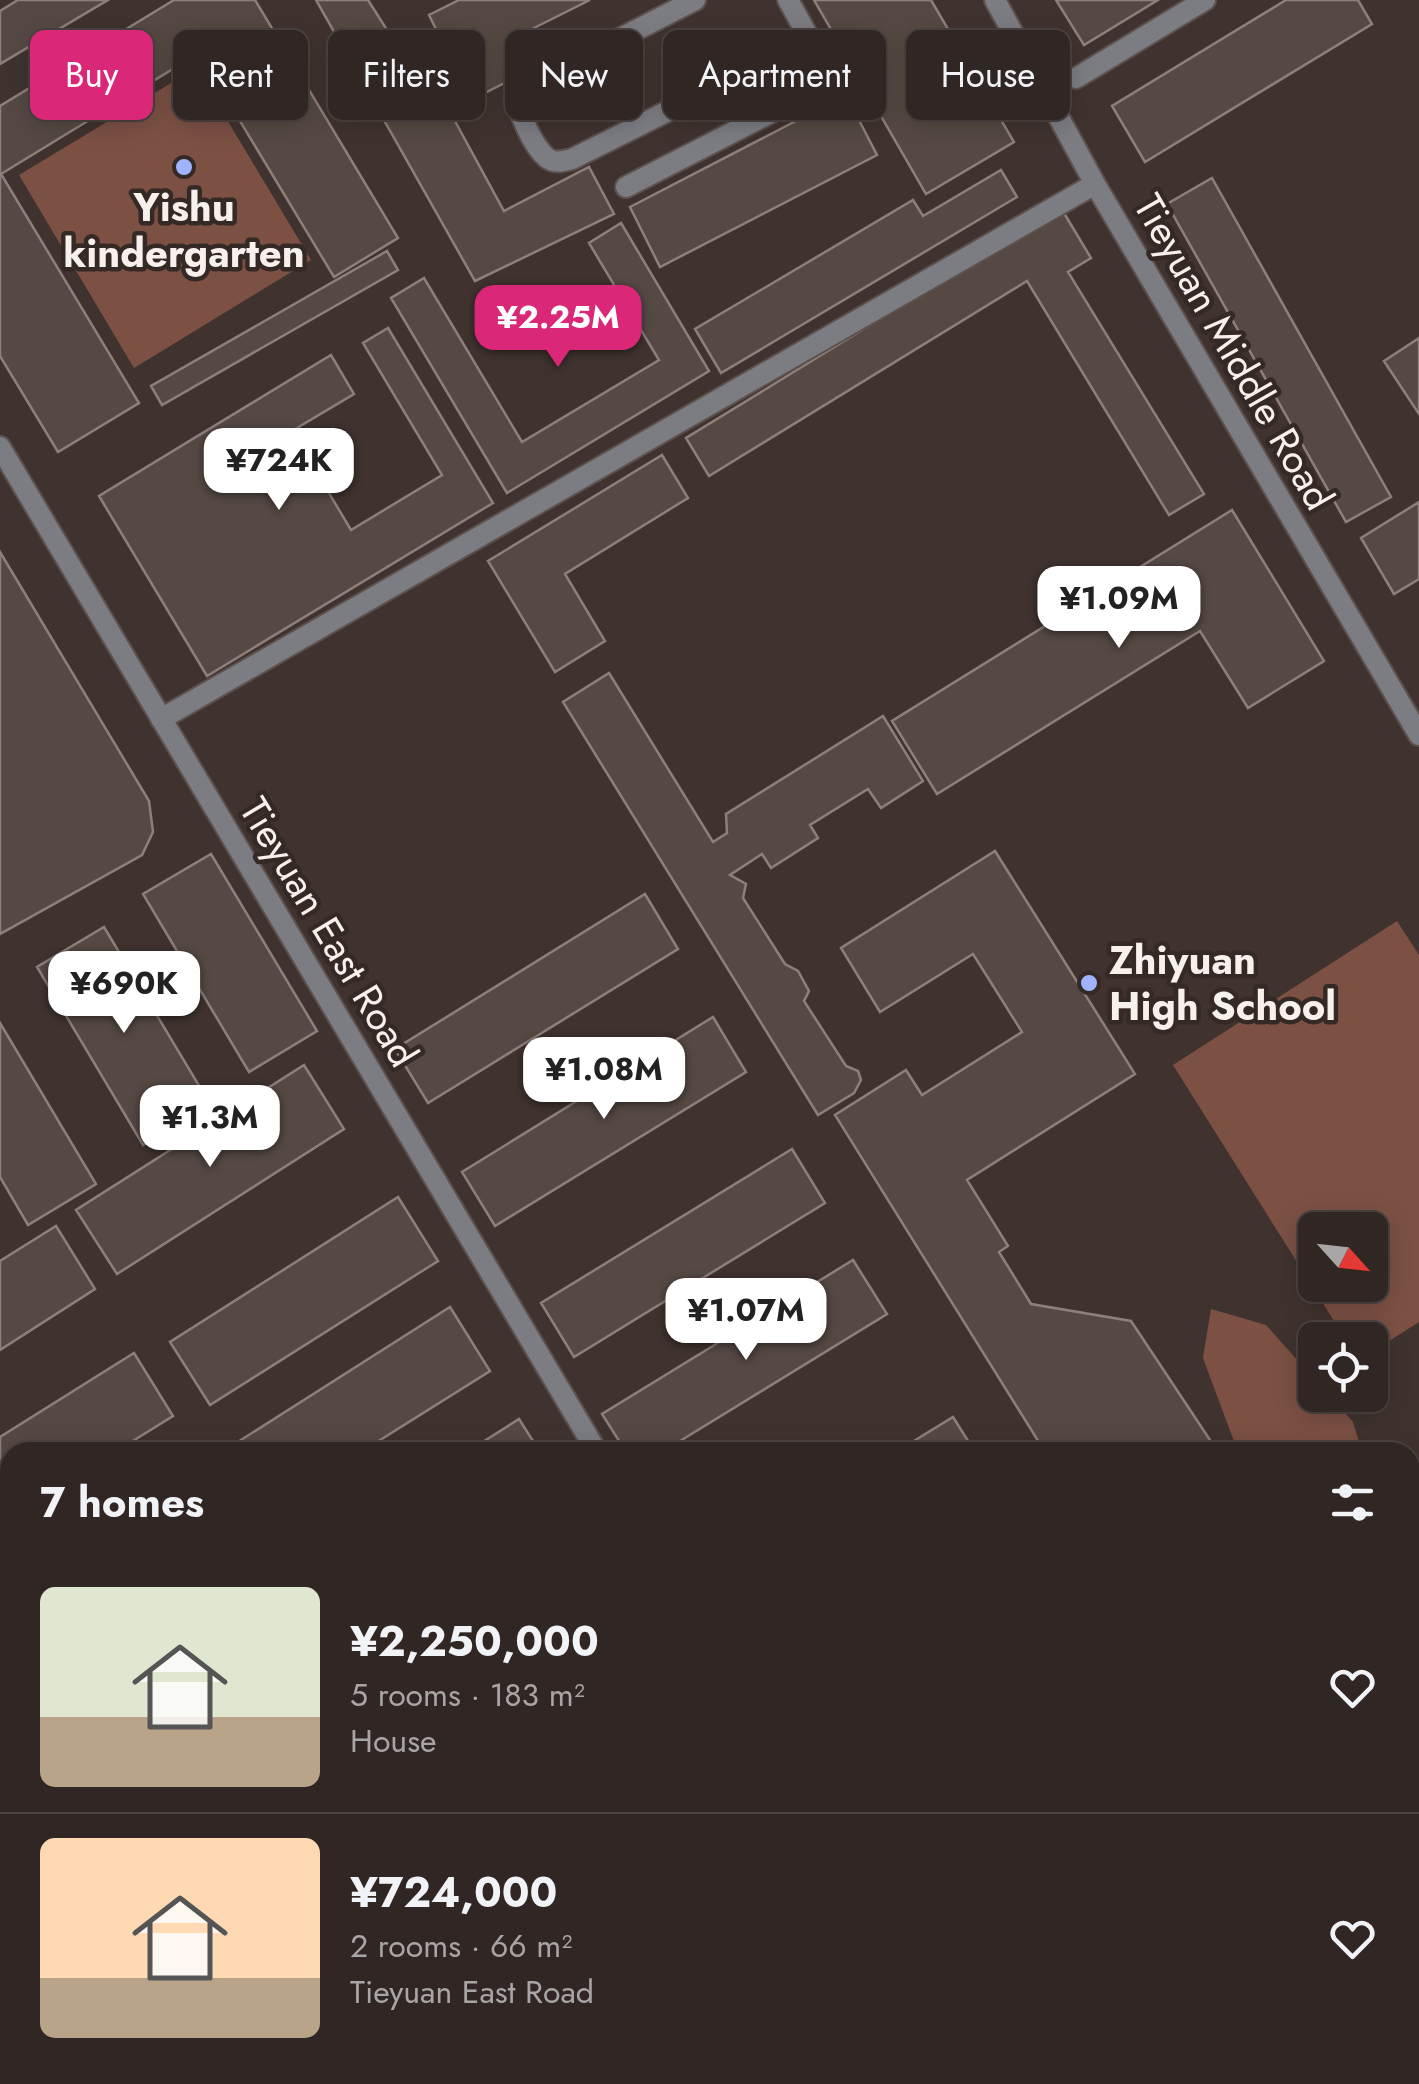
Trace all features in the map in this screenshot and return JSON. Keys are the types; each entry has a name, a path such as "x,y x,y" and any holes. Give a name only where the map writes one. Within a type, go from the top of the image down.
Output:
{"street":[{"path":"663,114 572,159 557,162 546,157 518,110 518,96 527,86 696,0"},
{"path":"788,0 804,30"},
{"name":"Tieyuan Middle Road","path":"995,0 1095,184 1419,735"},
{"path":"1076,78 1206,0"},
{"path":"626,187 757,120"},
{"path":"161,718 1095,184"},
{"name":"Tieyuan East Road","path":"0,448 591,1442"}],"shaded area":[{"path":"173,82 173,120 227,120 311,260 134,368 19,175 110,120 153,120 153,94"},
{"path":"1397,921 1419,955 1419,1322 1388,1342 1388,1322 1335,1322 1322,1302 1388,1302 1388,1212 1298,1212 1298,1264 1173,1065"},
{"path":"1211,1309 1266,1325 1298,1361 1298,1412 1344,1412 1353,1422 1359,1442 1234,1442 1203,1358"}],"building":[{"path":"18,0 108,0 57,30 30,30 30,46 0,64 0,11"},
{"path":"174,0 255,0 273,30 173,30 173,69 153,81 153,30 125,30"},
{"path":"316,0 368,0 387,30 333,30"},
{"path":"459,0 590,0 530,30 505,30 505,83 485,93 485,30 436,30 429,15"},
{"path":"814,0 931,0 949,30 906,30 906,120 1001,120 1014,142 926,194 883,120 886,30 831,30"},
{"path":"1056,0 1158,0 1084,45"},
{"path":"1286,0 1358,0 1372,24 1145,162 1112,106"},
{"path":"30,88 30,120 89,120 1,174 139,403 58,452 0,356 0,106"},
{"path":"308,88 398,238 334,277 239,120 308,120"},
{"path":"384,120 454,120 504,211 589,167 614,214 475,281"},
{"path":"798,120 859,120 877,155 660,267 630,207"},
{"path":"1001,170 1017,197 721,373 695,329 913,200 923,216"},
{"path":"1212,178 1391,497 1346,522 1167,204"},
{"path":"1061,208 1091,258 1068,272 1204,494 1169,515 1027,281 709,476 686,438"},
{"path":"621,223 709,371 507,493 391,298 424,278 522,442 659,360 589,243"},
{"path":"387,251 398,270 162,405 151,386"},
{"path":"388,328 493,503 207,676 99,496 331,355 354,394 292,431 351,530 442,475 363,343"},
{"path":"1419,338 1419,414 1384,361"},
{"path":"662,455 688,498 565,574 605,641 555,672 488,561"},
{"path":"1419,502 1419,579 1394,594 1361,538"},
{"path":"1232,510 1324,661 1248,708 1200,631 937,794 892,721"},
{"path":"0,552 149,801 153,832 142,855 0,934"},
{"path":"609,673 713,842 727,833 726,814 883,716 923,781 881,808 868,789 810,825 818,838 771,868 762,854 730,875 746,884 743,898 785,964 798,971 809,991 804,1001 846,1066 858,1071 861,1080 854,1093 818,1115 563,702"},
{"path":"995,851 1135,1074 967,1180 1008,1246 999,1252 1031,1304 1131,1321 1211,1442 1039,1442 835,1115 906,1070 922,1095 1022,1032 973,954 880,1012 841,948"},
{"path":"211,854 317,1031 249,1072 143,894"},
{"path":"645,894 678,949 428,1103 395,1049"},
{"path":"104,927 210,1104 143,1145 37,967"},
{"path":"713,1017 746,1072 495,1226 462,1172"},
{"path":"0,1023 96,1184 28,1225 0,1177"},
{"path":"304,1065 344,1129 117,1274 76,1210"},
{"path":"792,1149 825,1203 574,1357 541,1303"},
{"path":"398,1197 438,1261 210,1405 170,1342"},
{"path":"56,1226 95,1289 0,1350 0,1261"},
{"path":"853,1260 887,1314 678,1442 620,1442 602,1414"},
{"path":"450,1307 490,1371 377,1442 238,1442"},
{"path":"134,1353 173,1416 131,1442 0,1442 0,1437"},
{"path":"953,1417 969,1442 912,1442"},
{"path":"519,1419 534,1442 483,1442"}],"place":[{"name":"Yishu kindergarten","path":"184,167"},
{"name":"Zhiyuan High School","path":"1089,983"}]}
